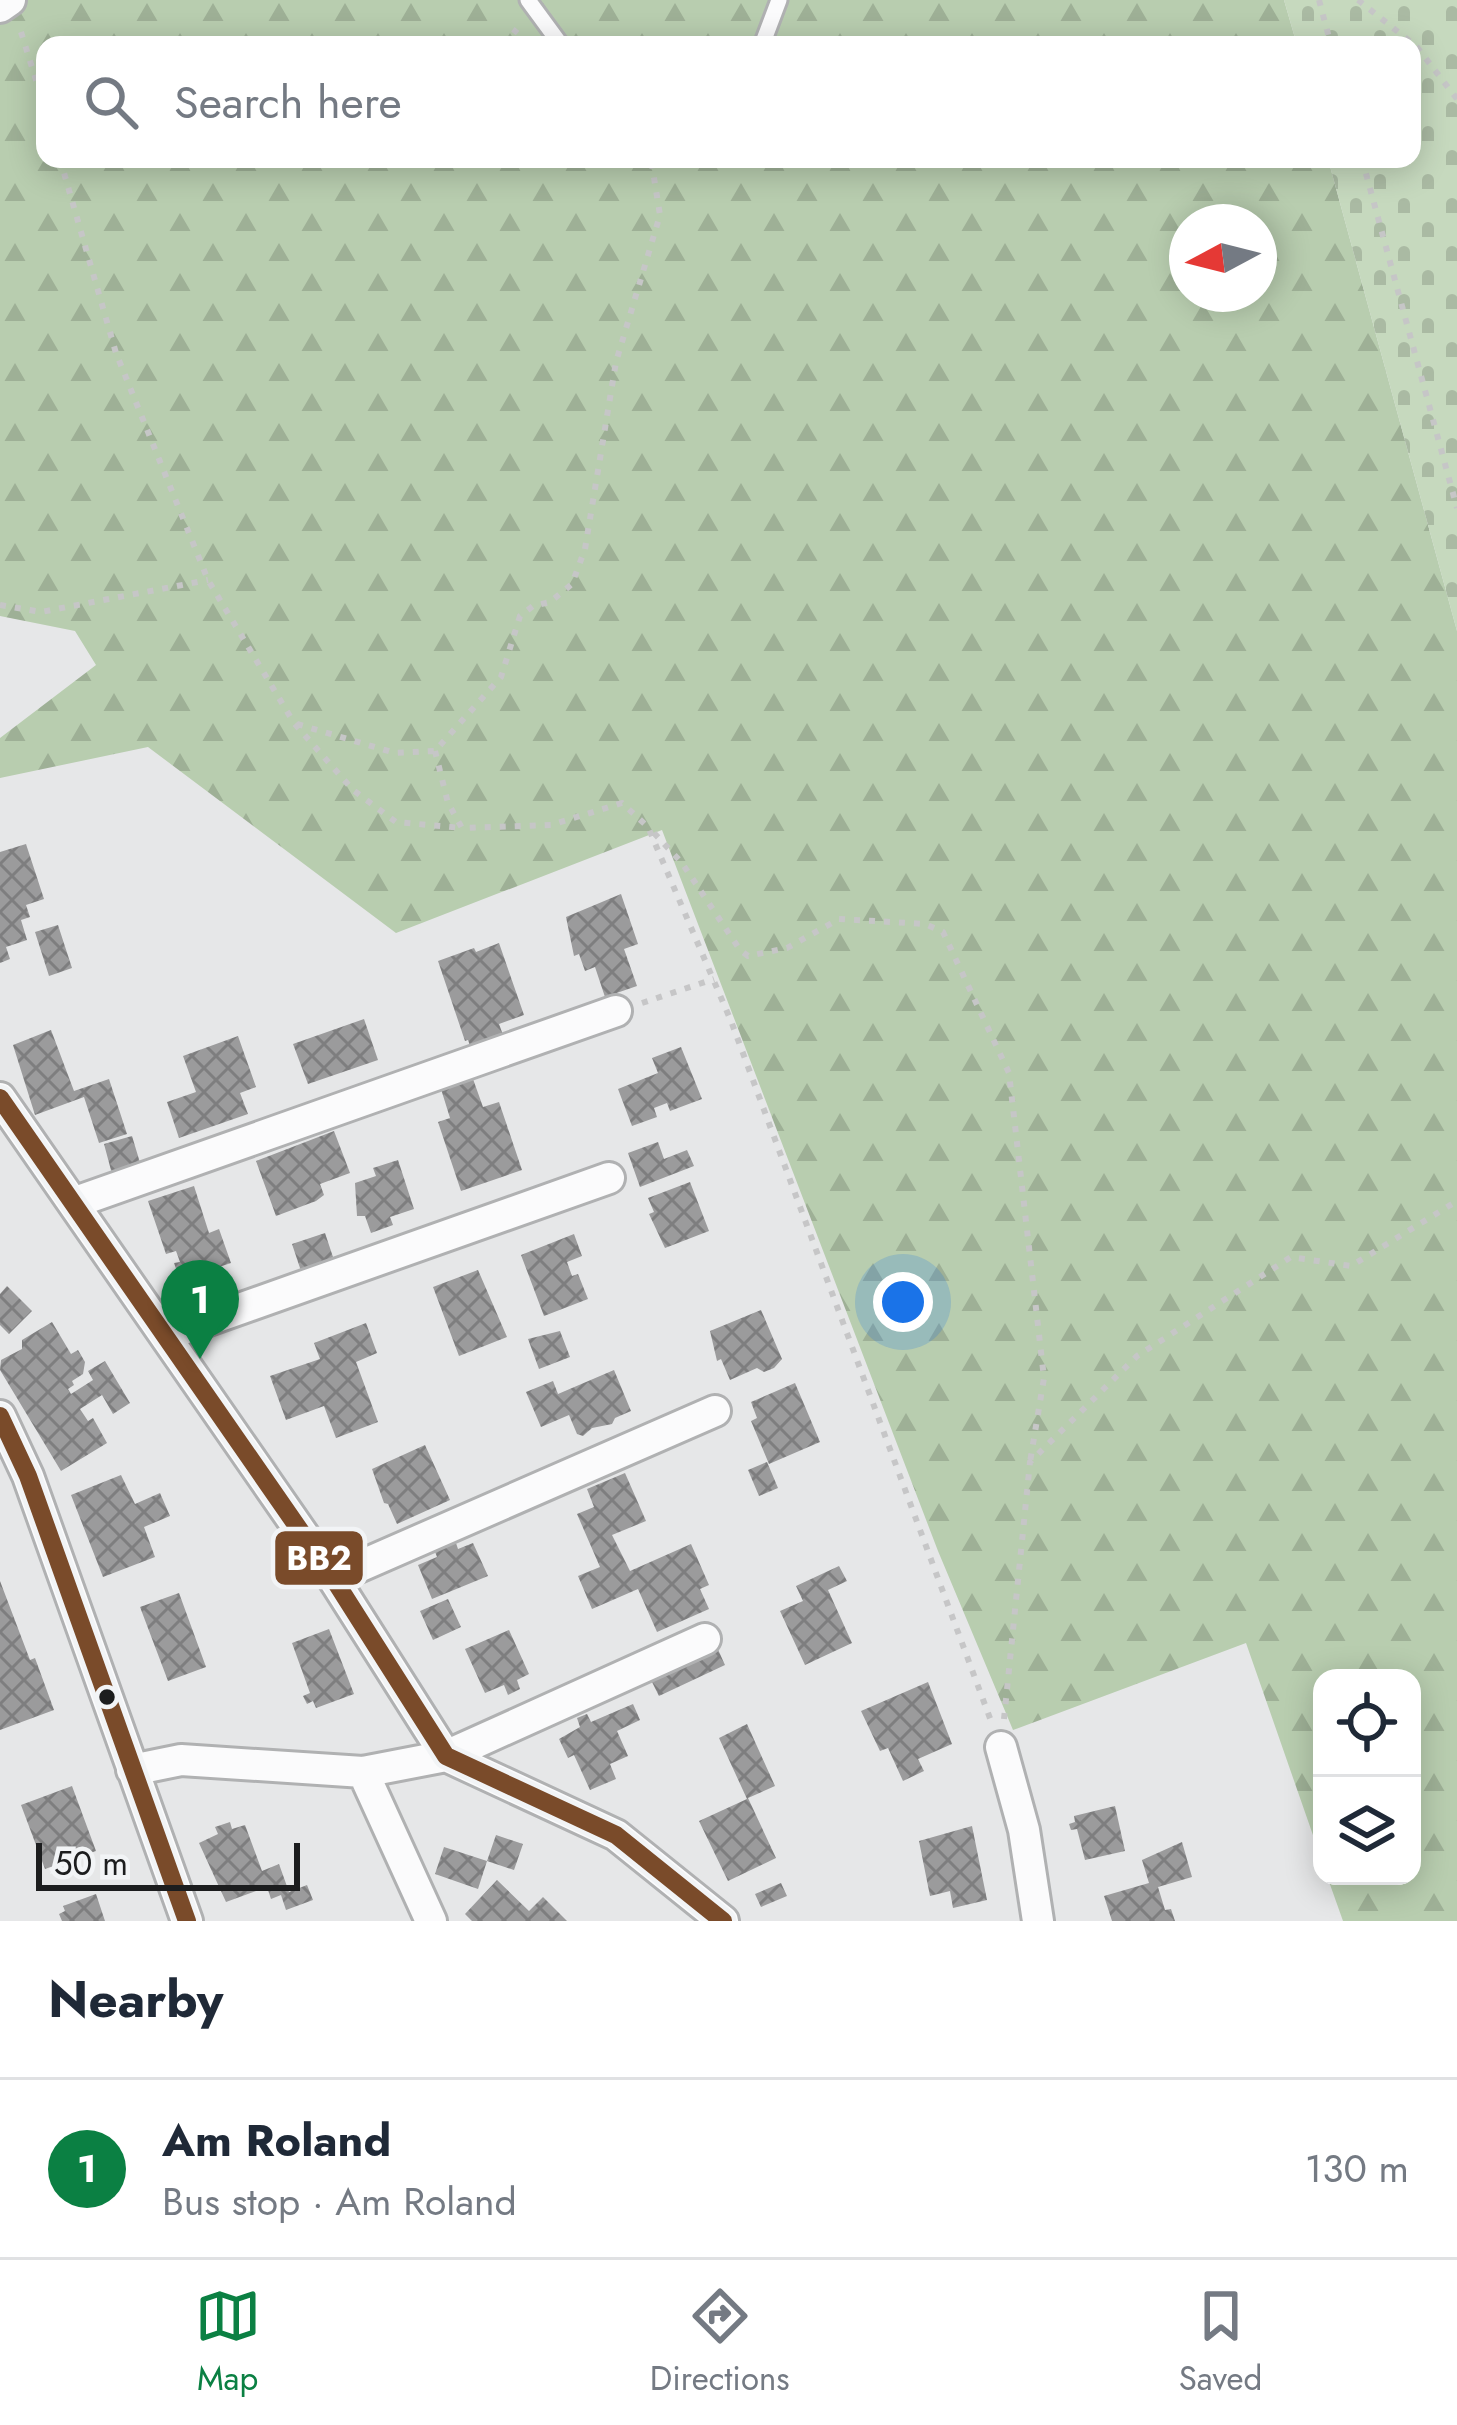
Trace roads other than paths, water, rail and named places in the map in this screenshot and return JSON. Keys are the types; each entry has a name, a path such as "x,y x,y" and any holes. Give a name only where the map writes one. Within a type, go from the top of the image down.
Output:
{"street":[{"path":"73,1203 616,1011"},
{"path":"0,1098 333,1578 446,1756 616,1835 723,1921"},
{"path":"166,1335 609,1178"},
{"path":"333,1578 715,1411"},
{"path":"0,1416 28,1476 187,1921"},
{"path":"132,1770 181,1760 363,1772 446,1756 705,1639"},
{"path":"1001,1747 1024,1830 1038,1921"},
{"path":"363,1772 431,1921"}],"lane":[{"path":"528,0 555,36"},
{"path":"765,36 779,0"}],"place":[{"name":"Am Roland","path":"200,1359"}]}
